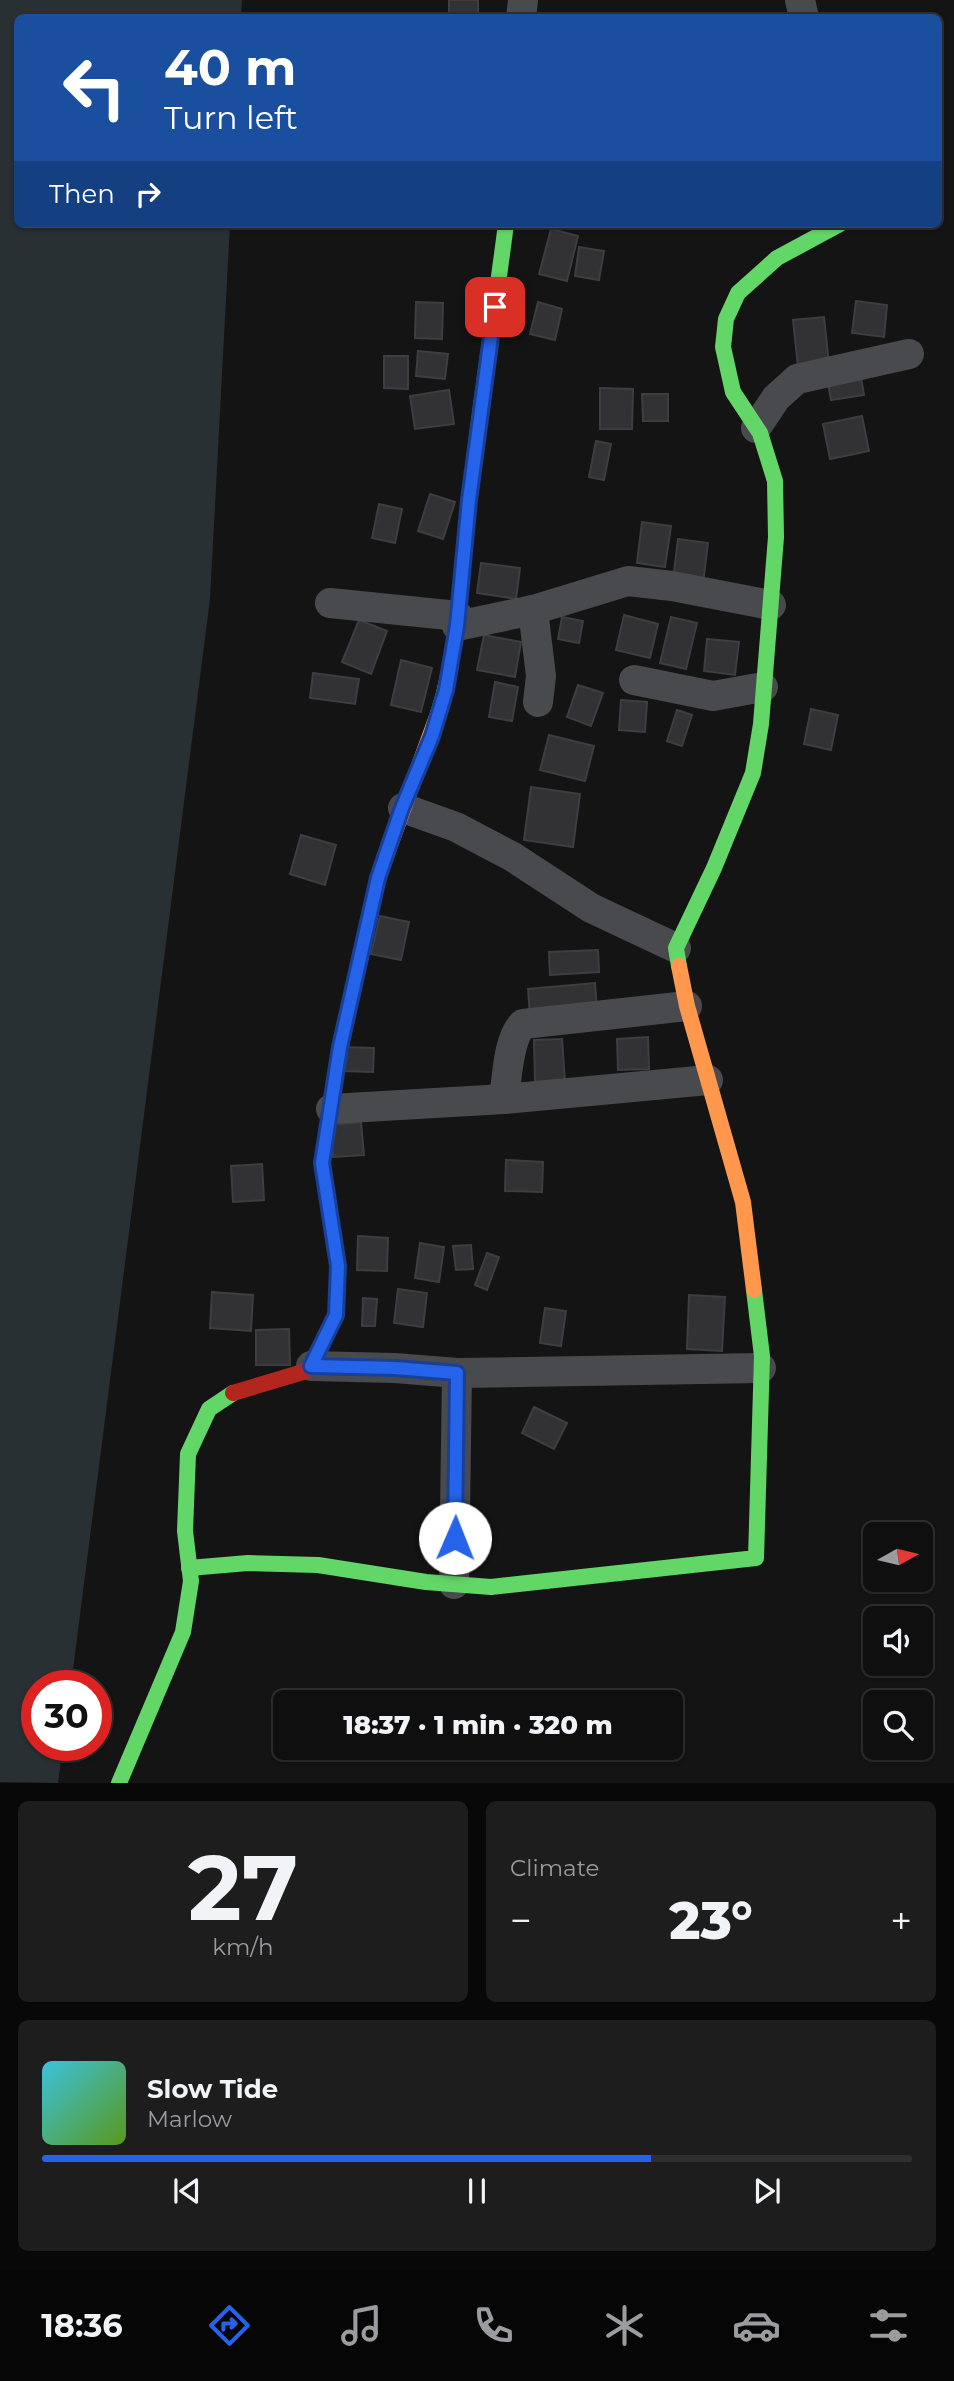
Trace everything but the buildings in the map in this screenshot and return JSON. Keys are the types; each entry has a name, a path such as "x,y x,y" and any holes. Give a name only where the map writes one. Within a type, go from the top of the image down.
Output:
{"street":[{"path":"120,1783 183,1632 191,1581 185,1531 188,1454 209,1409 234,1392 303,1372 311,1366 336,1315 336,1255 322,1163 340,1047 378,878 402,808 432,736 442,702 457,621 469,500 505,228"},
{"path":"189,1568 248,1563 318,1565 426,1582 491,1587 756,1558 762,1345 743,1202 687,1006 676,948 714,868 753,772 761,724 771,605 776,537 775,481 756,428 733,392 723,347 726,319 738,293 777,258 832,228"},
{"path":"756,428 775,398 797,379 909,354"},
{"path":"330,603 457,621 533,610 628,581 672,586 771,605"},
{"path":"533,610 541,676 538,702"},
{"path":"634,680 713,696 763,687"},
{"path":"402,808 456,827 513,857 592,908 676,948"},
{"path":"505,1099 512,1049 518,1029 523,1024 687,1006"},
{"path":"331,1109 505,1099 708,1080"},
{"path":"311,1366 457,1373 761,1368"},
{"path":"454,1584 457,1373"}],"shaded area":[{"path":"0,0 242,0 241,14 14,14 14,228 230,228 210,599 73,1670 21,1670 21,1761 61,1761 58,1783 0,1782"}],"traffic: fast":[{"path":"439,711 456,633 469,500 505,228"},
{"path":"679,966 676,948 714,868 753,773 761,724 776,537 775,481 760,433 733,392 723,347 726,319 738,293 777,258 833,228"},
{"path":"189,1568 248,1563 318,1565 426,1582 491,1587 756,1558 762,1356 754,1290"},
{"path":"119,1783 183,1632 191,1581 185,1531 188,1454 209,1409 233,1393"}],"traffic: slow":[{"path":"326,1139 340,1047 378,878 439,711"},
{"path":"679,966 687,1006 743,1202 754,1290"}],"traffic: jam":[{"path":"233,1393 303,1372 311,1366 336,1315 338,1267 322,1163 326,1139"}],"route":[{"path":"455,1538 457,1373 311,1366 336,1315 338,1266 322,1163 340,1047 378,878 402,808 432,736 446,690 457,626 469,500 495,307"}]}
